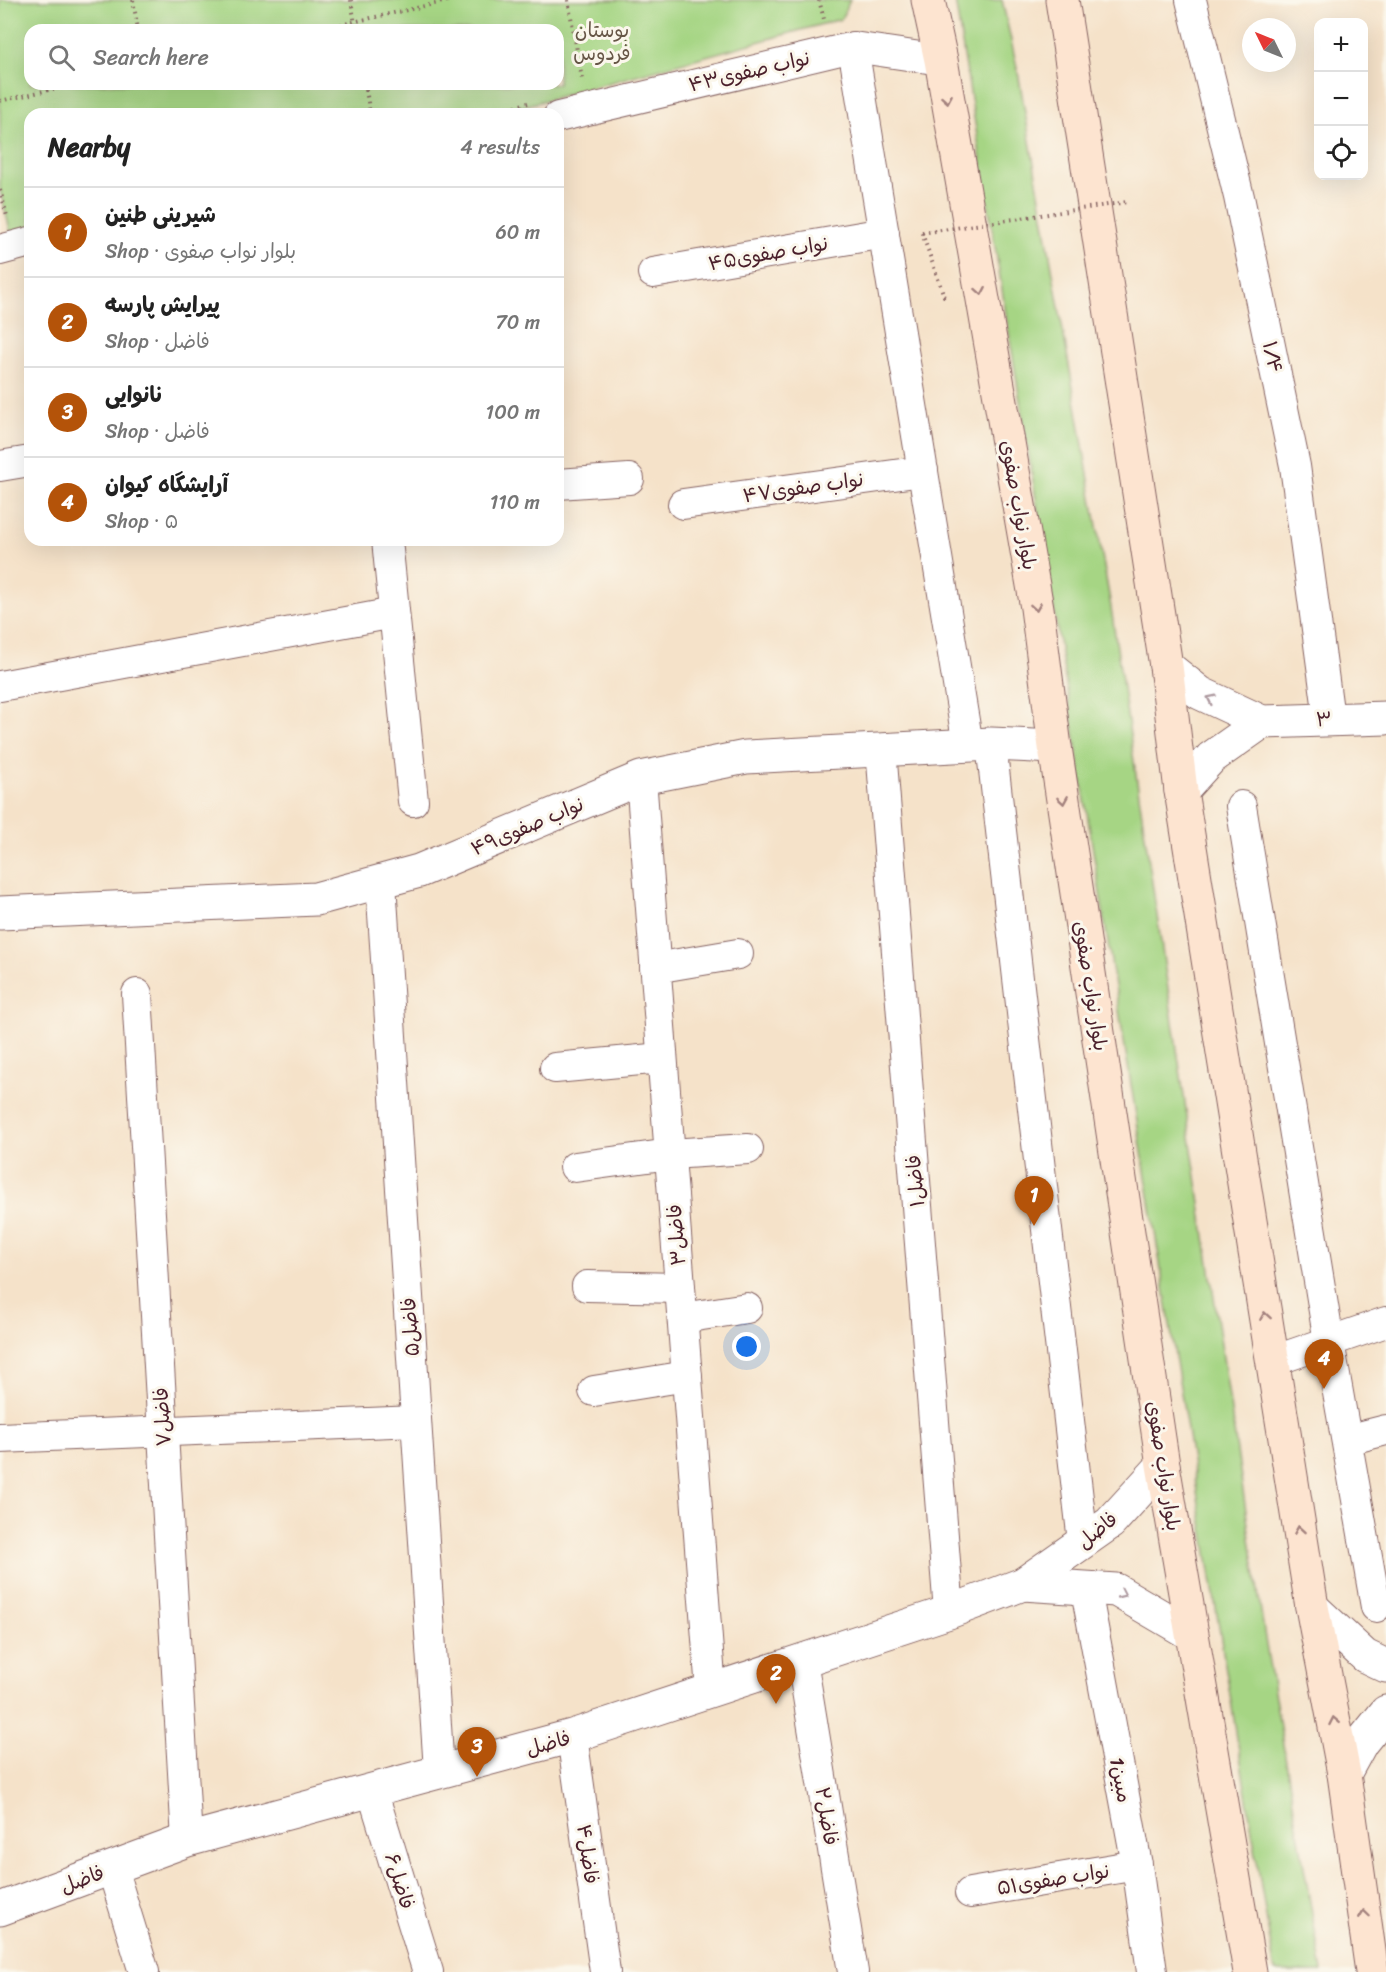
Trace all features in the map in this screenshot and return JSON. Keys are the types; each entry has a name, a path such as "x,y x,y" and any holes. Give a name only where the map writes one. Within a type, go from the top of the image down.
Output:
{"main road":[{"name":"بلوار نواب صفوی","path":"928,0 941,60 1036,608 1163,1465 1250,1972"},
{"path":"1062,0 1166,666 1181,791 1312,1607 1344,1774 1372,1972"}],"street":[{"name":"۱/۴","path":"1191,0 1239,197 1295,466 1329,718"},
{"name":"۴۳نواب صفوی","path":"564,116 853,46 941,60"},
{"path":"853,46 923,471 980,744 1083,1542"},
{"name":"۴۵نواب صفوی","path":"653,273 884,233"},
{"path":"0,249 24,243"},
{"path":"0,466 24,462"},
{"name":"۴۷نواب صفوی","path":"683,504 923,471"},
{"path":"564,484 629,479"},
{"path":"388,546 413,801"},
{"path":"0,686 394,613"},
{"name":"۳","path":"1166,666 1200,693 1262,722 1329,718 1386,718"},
{"path":"1181,791 1211,758 1262,722"},
{"name":"۴۹نواب صفوی","path":"0,913 316,899 381,884 419,871 641,778 746,757 980,744 1055,747"},
{"name":"۱فاضل","path":"881,749 948,1612"},
{"name":"۳فاضل","path":"641,778 711,1691"},
{"path":"1241,806 1329,1342 1376,1606"},
{"name":"۵فاضل","path":"381,884 439,1772"},
{"path":"656,968 738,954"},
{"name":"۷فاضل","path":"137,994 187,1840"},
{"path":"555,1068 662,1058"},
{"path":"575,1167 670,1154 748,1149"},
{"path":"587,1286 680,1288"},
{"path":"683,1318 747,1308"},
{"path":"1273,1361 1386,1322"},
{"path":"594,1391 687,1376"},
{"path":"0,1438 416,1421"},
{"path":"1347,1440 1386,1430"},
{"name":"فاضل","path":"0,1909 187,1840 572,1736 948,1612 1023,1584 1110,1523 1163,1465"},
{"name":"فاضل","path":"1023,1584 1086,1590 1116,1590 1191,1634"},
{"name":"1مبین","path":"1086,1590 1137,1865 1152,1972"},
{"path":"1312,1607 1365,1656 1386,1666"},
{"name":"۲فاضل","path":"802,1660 853,1972"},
{"path":"1344,1774 1361,1743 1386,1712"},
{"name":"۴فاضل","path":"572,1736 605,1972"},
{"name":"۶فاضل","path":"372,1790 428,1972"},
{"name":"۵۱نواب صفوی","path":"970,1893 1137,1865"},
{"path":"112,1868 144,1972"}],"path":[{"path":"133,0 137,24"},
{"path":"351,0 354,22"},
{"path":"345,24 452,0"},
{"path":"568,0 587,110"},
{"path":"0,101 49,90"},
{"path":"366,90 369,108"},
{"path":"944,296 922,233 1127,202"}],"green space":[{"name":"بوستان فردوس","path":"0,0 850,0 841,19 517,108 24,108 24,244 14,246 0,190"},
{"path":"955,0 1002,0 1018,72 1110,601 1266,1645 1322,1972 1275,1972"}],"place":[{"name":"شیرینی طنین","path":"1034,1226"},
{"name":"آرایشگاه کیوان","path":"1324,1389"},
{"name":"پیرایش پارسه","path":"776,1704"},
{"name":"نانوایی","path":"477,1777"}]}
